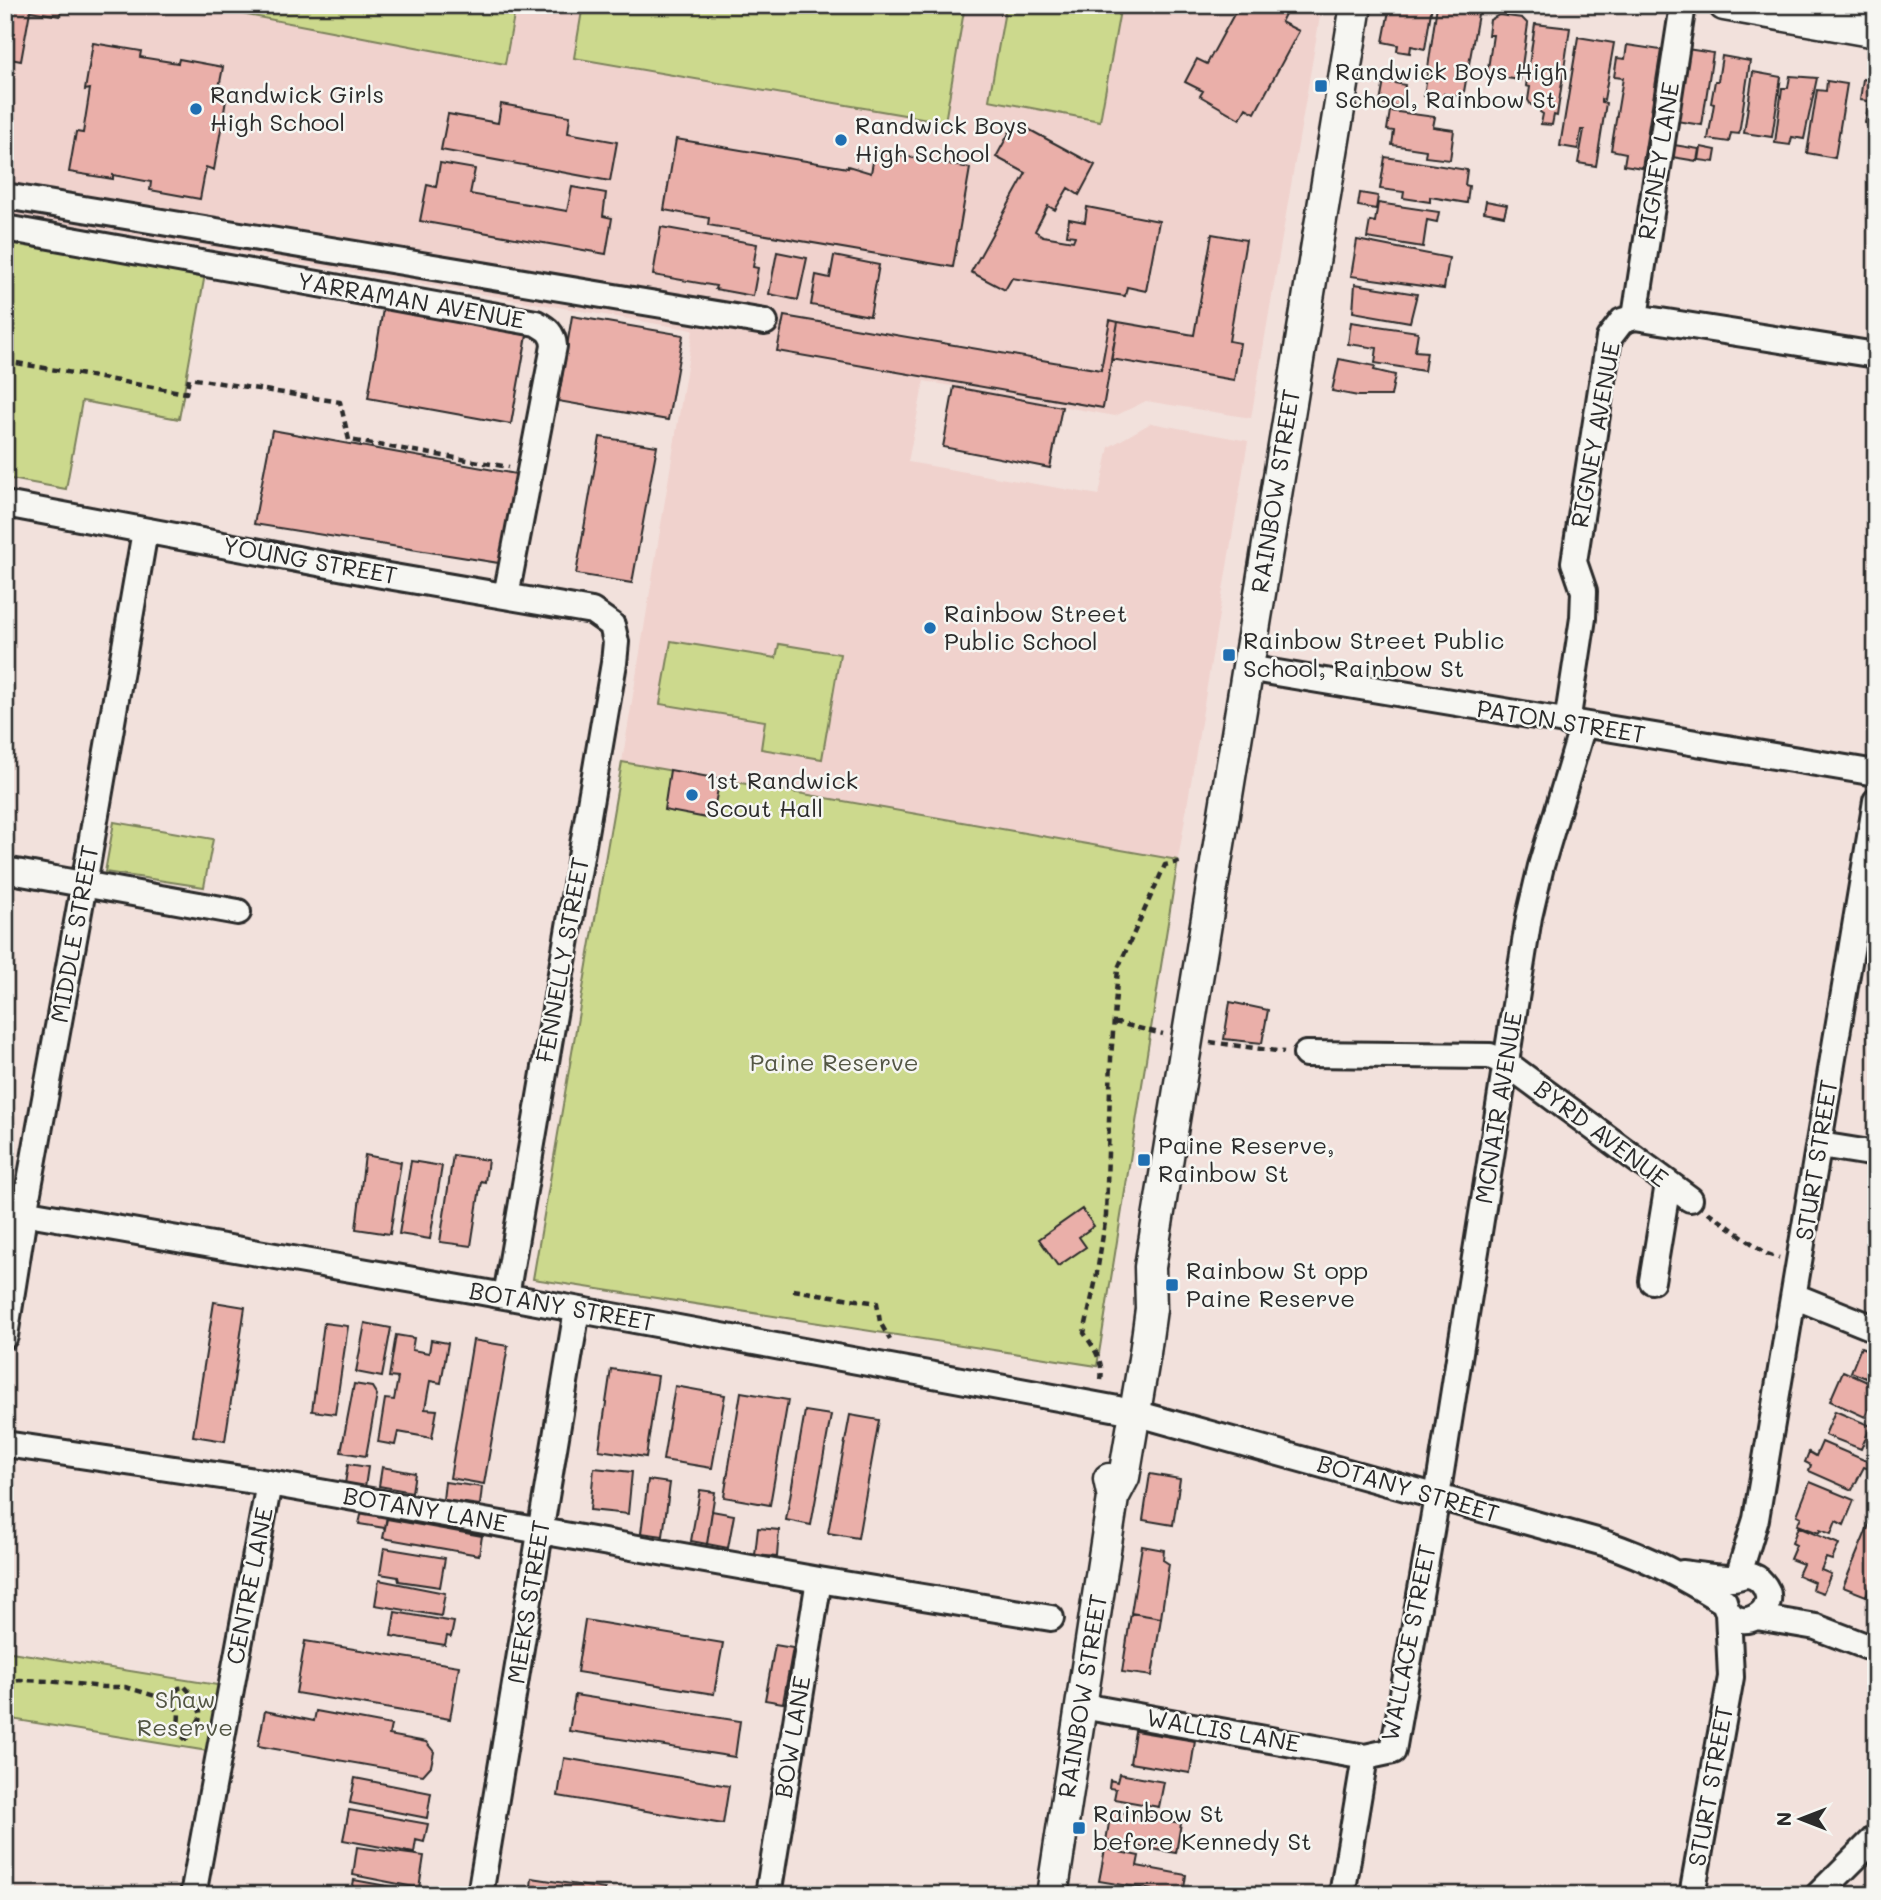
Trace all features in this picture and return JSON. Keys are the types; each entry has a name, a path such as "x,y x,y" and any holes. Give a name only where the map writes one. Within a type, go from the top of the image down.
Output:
{"main road":[{"name":"RAINBOW STREET","path":"1052,1895 1113,1498 1108,1472 1151,1309 1150,1267 1186,1038 1356,5"},
{"path":"1724,5 1863,22"}],"street":[{"name":"RIGNEY LANE","path":"1634,317 1683,5"},
{"path":"5,196 765,322"},
{"name":"YARRAMAN AVENUE","path":"5,228 536,323 547,329 554,339 554,346 506,596"},
{"name":"RIGNEY AVENUE","path":"1575,724 1584,592 1574,562 1609,338 1622,321 1634,317 1876,355"},
{"name":"YOUNG STREET","path":"5,504 592,611 612,625"},
{"name":"MIDDLE STREET","path":"5,1336 15,1211 84,884 145,531"},
{"name":"FENNELLY STREET","path":"506,1296 614,663 616,642 612,625"},
{"name":"PATON STREET","path":"1247,668 1876,773"},
{"name":"MCNAIR AVENUE","path":"1437,1497 1529,917 1575,724"},
{"name":"STURT STREET","path":"1749,1581 1756,1519 1876,801"},
{"path":"5,870 238,912"},
{"name":"BYRD AVENUE","path":"1306,1054 1490,1056 1506,1063 1690,1199"},
{"path":"1819,1145 1876,1154"},
{"path":"1652,1280 1668,1184"},
{"name":"BOTANY STREET","path":"15,1211 506,1296 1126,1411 1604,1543 1678,1573 1726,1607"},
{"path":"1794,1296 1876,1329"},
{"name":"MEEKS STREET","path":"480,1895 578,1310"},
{"name":"BOTANY LANE","path":"5,1444 269,1483 1051,1618"},
{"name":"CENTRE LANE","path":"193,1895 269,1483"},
{"name":"WALLACE STREET","path":"1342,1895 1365,1756 1393,1751 1437,1497"},
{"name":"BOTANY STREET","path":"1678,1573 1749,1581"},
{"name":"BOW LANE","path":"768,1895 819,1580"},
{"path":"1749,1581 1725,1589 1726,1607 1744,1620 1756,1618 1816,1627 1876,1650"},
{"path":"1749,1581 1768,1601 1756,1618"},
{"path":"1749,1581 1816,1627"},
{"name":"STURT STREET","path":"1726,1607 1731,1676"},
{"name":"STURT STREET","path":"1692,1895 1731,1676 1756,1618"},
{"name":"WALLIS LANE","path":"1082,1706 1365,1756"},
{"path":"1818,1895 1876,1837"}],"path":[{"path":"5,361 186,393 189,379 340,402 349,440 530,470"},
{"path":"1101,1380 1103,1369 1096,1351 1084,1333 1106,1216 1118,968 1165,866 1184,861"},
{"path":"1114,1022 1186,1038 1306,1054"},
{"path":"1690,1199 1767,1254 1799,1264"},
{"path":"793,1290 877,1303 880,1322 890,1340"},
{"path":"5,1683 20,1680 125,1687 169,1700 178,1712 180,1736 189,1738 201,1716 197,1700 185,1687 178,1688 169,1700"}],"shaded area":[{"path":"5,5 1322,5 1251,418 1146,401 1115,416 924,381 908,462 1099,495 1109,447 1151,423 1248,441 1178,860 622,762 693,330 5,213"}],"green space":[{"path":"195,5 516,5 505,64"},
{"path":"583,5 965,5 945,122 574,58"},
{"path":"1006,5 1121,5 1100,121 989,100"},
{"path":"5,239 205,274 179,419 82,401 66,489 5,478"},
{"path":"671,641 776,658 779,644 840,654 822,759 761,749 765,721 660,704"},
{"name":"Paine Reserve","path":"622,762 1178,860 1097,1366 533,1279"},
{"path":"114,822 213,839 204,887 105,872"},
{"name":"Shaw Reserve","path":"5,1651 224,1686 214,1752 5,1718"}],"building":[{"path":"5,5 62,5 60,16 30,11 21,61 5,58"},
{"path":"1239,5 1251,5 1261,11 1264,5 1273,5 1286,12 1281,22 1299,31 1255,113 1246,108 1240,119 1200,96 1203,91 1185,82 1197,59 1207,64"},
{"path":"1390,5 1432,5 1425,49 1411,46 1410,53 1397,51 1398,45 1383,42"},
{"path":"1437,5 1479,9 1463,97 1444,94 1443,99 1424,96"},
{"path":"1499,15 1522,18 1528,24 1520,80 1487,75 1493,35 1488,35 1490,20"},
{"path":"1535,24 1570,28 1557,116 1554,115 1552,125 1541,124 1543,114 1540,112 1540,106 1531,105 1528,100 1530,87 1526,86"},
{"path":"1578,37 1614,43 1604,100 1601,99 1601,102 1606,103 1596,166 1578,163 1584,130 1581,130 1578,149 1560,146"},
{"path":"93,43 141,51 140,57 178,63 179,59 223,67 217,98 226,100 214,170 206,167 200,199 150,190 151,182 113,175 113,179 69,172 76,132 83,133 90,89 85,90"},
{"path":"1627,45 1661,50 1642,168 1624,165 1626,153 1611,150 1623,78 1614,77 1617,58 1625,59"},
{"path":"1687,49 1713,53 1702,125 1676,121"},
{"path":"1722,56 1750,61 1739,134 1731,133 1729,142 1708,139 1714,104 1711,103"},
{"path":"1753,72 1781,77 1772,137 1744,133"},
{"path":"1790,76 1817,78 1804,139 1792,137 1790,145 1775,143 1782,88 1788,88"},
{"path":"1874,77 1876,125 1865,123 1869,101 1860,100 1863,79 1873,81"},
{"path":"1384,81 1405,85 1401,107 1380,103"},
{"path":"1827,81 1847,84 1835,158 1807,153 1817,90 1826,91"},
{"path":"501,104 570,116 568,133 617,142 610,181 441,150 448,114 498,123"},
{"path":"1390,111 1435,117 1433,127 1454,130 1450,160 1425,157 1426,150 1392,145 1394,131 1387,130"},
{"path":"1015,122 1095,165 1079,195 1068,188 1055,210 1048,206 1035,231 1043,236 1073,241 1075,236 1067,235 1069,219 1085,222 1087,207 1159,221 1146,291 1127,287 1125,296 1012,278 1005,290 971,272 1026,173 996,157"},
{"path":"676,139 848,166 871,173 875,151 970,168 953,267 708,225 709,218 664,210"},
{"path":"1668,144 1699,149 1697,161 1666,156"},
{"path":"1701,147 1716,150 1714,162 1699,160"},
{"path":"1385,157 1467,170 1467,203 1430,197 1430,202 1403,198 1404,192 1380,189"},
{"path":"440,163 475,169 470,194 567,211 572,187 606,193 603,216 612,218 606,254 420,221 427,185 436,187"},
{"path":"1360,193 1378,196 1376,209 1358,206"},
{"path":"1486,201 1507,205 1504,216 1484,212"},
{"path":"1378,203 1439,212 1437,222 1427,220 1423,247 1367,238 1370,221 1375,222"},
{"path":"661,227 757,244 753,267 758,268 753,296 715,289 716,286 653,275"},
{"path":"1212,234 1246,240 1229,341 1240,343 1234,380 1111,359 1118,322 1194,335"},
{"path":"1357,240 1449,258 1444,289 1351,276"},
{"path":"777,252 807,258 798,300 769,294"},
{"path":"834,256 879,265 870,316 811,305 816,275 830,278"},
{"path":"1355,284 1417,294 1410,322 1353,312"},
{"path":"383,309 527,335 511,424 368,398"},
{"path":"572,316 683,335 668,420 558,401"},
{"path":"784,316 1101,370 1110,320 1118,322 1103,408 777,351"},
{"path":"1351,322 1418,332 1415,351 1427,352 1424,371 1375,363 1377,348 1348,344"},
{"path":"1339,359 1375,366 1374,370 1395,375 1391,396 1358,396 1332,391"},
{"path":"954,387 1062,407 1050,468 943,447"},
{"path":"272,430 516,474 499,563 254,524"},
{"path":"600,437 657,446 632,583 576,574"},
{"name":"1st Randwick Scout Hall","path":"670,770 720,779 712,819 664,810"},
{"path":"1230,1002 1268,1010 1262,1043 1224,1039"},
{"path":"365,1155 401,1162 390,1234 356,1229"},
{"path":"453,1155 488,1160 485,1182 481,1181 471,1246 440,1242"},
{"path":"411,1161 442,1166 430,1239 399,1234"},
{"path":"1082,1209 1094,1226 1079,1237 1086,1247 1058,1266 1039,1239"},
{"path":"214,1302 245,1307 225,1441 193,1436"},
{"path":"324,1323 348,1326 335,1414 312,1411"},
{"path":"365,1323 391,1328 382,1377 356,1372"},
{"path":"396,1335 414,1338 412,1350 429,1353 431,1340 448,1343 441,1383 430,1381 425,1409 437,1410 432,1438 398,1432 395,1445 378,1442 385,1399 394,1400 398,1378 389,1377"},
{"path":"473,1340 508,1346 484,1484 450,1478"},
{"path":"1861,1347 1876,1354 1876,1382 1851,1372"},
{"path":"611,1369 658,1376 646,1457 599,1450"},
{"path":"1843,1371 1876,1386 1876,1394 1865,1417 1830,1401"},
{"path":"354,1384 372,1387 377,1395 366,1456 341,1452"},
{"path":"675,1386 725,1395 712,1468 663,1460"},
{"path":"741,1392 788,1400 770,1505 724,1497"},
{"path":"805,1411 831,1415 811,1525 786,1520"},
{"path":"1835,1411 1871,1426 1861,1449 1825,1435"},
{"path":"850,1415 879,1420 858,1538 828,1533"},
{"path":"1822,1442 1876,1465 1874,1471 1864,1467 1852,1490 1809,1471 1811,1465 1805,1462 1809,1452 1816,1456"},
{"path":"348,1464 368,1467 365,1487 345,1484"},
{"path":"382,1467 415,1473 412,1492 379,1486"},
{"path":"594,1468 632,1472 628,1514 590,1510"},
{"path":"1150,1474 1180,1479 1173,1525 1143,1520"},
{"path":"648,1480 670,1483 663,1536 641,1533"},
{"path":"445,1482 482,1487 480,1505 443,1500"},
{"path":"1810,1482 1854,1500 1844,1525 1836,1521 1831,1534 1820,1530 1819,1533 1797,1525 1801,1517 1797,1515"},
{"path":"700,1490 715,1492 707,1544 691,1541"},
{"path":"362,1511 387,1515 385,1528 359,1524"},
{"path":"712,1511 734,1515 728,1548 707,1544"},
{"path":"1872,1517 1876,1518 1876,1573 1866,1596 1843,1587"},
{"path":"387,1519 482,1536 479,1555 383,1538"},
{"path":"1798,1527 1839,1544 1832,1560 1826,1558 1821,1570 1831,1574 1823,1593 1812,1589 1814,1582 1798,1575 1803,1564 1790,1559 1796,1545 1792,1543"},
{"path":"758,1528 779,1530 777,1557 755,1555"},
{"path":"1142,1546 1164,1550 1163,1560 1169,1564 1161,1618 1131,1613"},
{"path":"384,1548 445,1558 440,1587 399,1581 398,1577 380,1574"},
{"path":"379,1580 445,1593 441,1616 375,1605"},
{"path":"395,1612 454,1622 451,1637 447,1636 445,1645 391,1636"},
{"path":"1131,1613 1161,1618 1152,1676 1122,1672"},
{"path":"585,1620 723,1643 714,1694 577,1672"},
{"path":"305,1641 459,1666 450,1719 296,1693"},
{"path":"775,1645 793,1648 783,1703 765,1700"},
{"path":"575,1695 740,1721 735,1757 569,1731"},
{"path":"265,1711 314,1721 316,1711 391,1725 389,1735 426,1742 434,1752 431,1766 423,1775 258,1746"},
{"path":"1135,1731 1195,1741 1190,1773 1130,1763"},
{"path":"564,1758 729,1786 723,1824 558,1796"},
{"path":"1119,1774 1164,1782 1159,1807 1114,1799 1116,1789 1109,1788 1110,1780 1117,1782"},
{"path":"355,1778 431,1793 427,1818 350,1803"},
{"path":"349,1810 428,1824 424,1842 416,1840 414,1853 343,1840"},
{"path":"1111,1811 1181,1823 1176,1853 1106,1841"},
{"path":"357,1847 424,1856 419,1888 353,1875"},
{"path":"1105,1849 1139,1856 1137,1866 1186,1875 1183,1895 1099,1881"},
{"path":"532,1878 605,1889 605,1895 530,1895"},
{"path":"354,1880 419,1892 418,1895 351,1895"}],"place":[{"name":"Randwick Boys High School, Rainbow St","path":"1321,86"},
{"name":"Randwick Girls High School","path":"196,109"},
{"name":"Randwick Boys High School","path":"841,140"},
{"name":"Rainbow Street Public School","path":"930,628"},
{"name":"Rainbow Street Public School, Rainbow St","path":"1229,655"},
{"name":"1st Randwick Scout Hall","path":"692,795"},
{"name":"Paine Reserve, Rainbow St","path":"1144,1160"},
{"name":"Rainbow St opp Paine Reserve","path":"1172,1285"},
{"name":"Rainbow St before Kennedy St","path":"1079,1828"}]}
